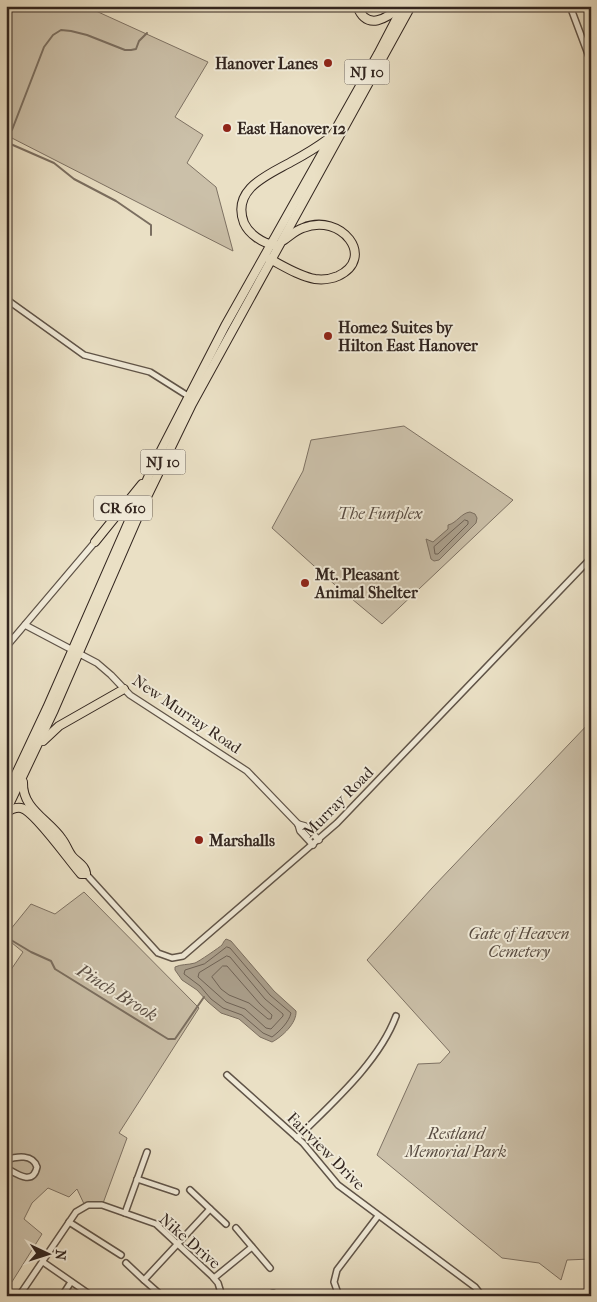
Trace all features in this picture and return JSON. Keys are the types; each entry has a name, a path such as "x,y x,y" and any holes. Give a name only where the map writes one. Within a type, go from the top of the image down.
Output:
{"main road":[{"path":"357,6 362,16 380,21 402,6"},
{"name":"NJ 10","path":"6,795 76,652 165,460 268,258 270,244 378,54 402,6"},
{"name":"NJ 10","path":"6,812 34,755 150,472 188,396 268,258 280,244 411,6"},
{"path":"268,258 300,275 321,280 342,274 350,266 354,255 354,248 350,238 340,230 327,225 305,227 292,234 280,244 270,244 254,236 246,226 242,214 242,201 256,182 312,151 330,138"},
{"name":"CR 610","path":"95,542 150,472"},
{"path":"34,755 53,731 124,689"},
{"path":"6,812 19,807 27,811 56,842 68,860 81,874 86,874 85,869 72,855 62,838 27,801 23,791 24,776"}],"street":[{"path":"570,6 591,62"},
{"path":"6,299 84,355 150,372 188,396"},
{"name":"CR 610","path":"6,647 95,542"},
{"name":"Murray Road","path":"86,874 158,953 168,958 176,958 186,954 337,823 591,558"},
{"name":"New Murray Road","path":"25,625 100,666 136,700 247,771 298,824 300,831 313,845"},
{"name":"New Murray Road","path":"298,824 305,826 319,840"},
{"path":"297,1138 353,1082 390,1032 396,1016"},
{"name":"Fairview Drive","path":"228,1075 297,1138 338,1185 475,1287 482,1296"},
{"path":"125,1213 147,1152"},
{"path":"6,1160 28,1158 34,1161 37,1167 35,1174 29,1178 6,1168"},
{"path":"137,1178 176,1192"},
{"path":"190,1190 226,1224"},
{"name":"Nike Drive","path":"20,1296 69,1222 80,1209 92,1204 102,1205 156,1224 214,1278 220,1287 222,1296"},
{"path":"144,1280 210,1209"},
{"path":"339,1296 334,1282 337,1270 378,1216"},
{"path":"69,1222 120,1255"},
{"path":"236,1228 270,1268"},
{"path":"214,1278 252,1247"},
{"path":"43,1262 92,1296"},
{"path":"126,1264 161,1295"},
{"path":"62,1296 71,1282"}],"green space":[{"path":"6,6 85,6 208,62 175,117 203,135 187,163 216,187 233,251 6,135"},
{"name":"The Funplex","path":"404,426 513,500 382,624 272,528 303,471 311,440"},
{"path":"591,721 591,1262 590,1259 567,1260 561,1280 539,1263 502,1258 377,1155 418,1064 440,1063 450,1052 367,960 432,888"},
{"path":"84,892 199,1008 119,1133 127,1138 102,1206 85,1206 77,1189 69,1197 48,1188 32,1203 24,1219 42,1234 10,1285 6,1286 6,977 23,952 6,938 6,935 31,904 55,914"}],"water":[{"path":"470,512 475,514 477,518 476,523 439,560 434,561 431,559 426,539 433,542 448,529 448,525"},
{"path":"226,939 231,941 274,991 296,1011 296,1016 288,1029 272,1042 260,1037 239,1019 221,1013 197,990 182,980 175,970 177,966 195,963 200,960 222,945"}],"waterway":[{"path":"6,135 12,130 44,47 53,35 61,30 71,31 87,35 125,50 131,50 136,49 139,41 147,33"},
{"path":"6,142 54,163 74,179 116,201 151,225 151,235"},
{"name":"Pinch Brook","path":"6,937 51,961 55,969 168,1039 175,1039 204,997"}],"place":[{"name":"Hanover Lanes","path":"328,63"},
{"name":"East Hanover 12","path":"227,128"},
{"name":"Home2 Suites by Hilton East Hanover","path":"328,336"},
{"name":"Mt. Pleasant Animal Shelter","path":"305,583"},
{"name":"Marshalls","path":"199,840"}],"park label":[{"name":"Gate of Heaven Cemetery","path":"519,942"},
{"name":"Restland Memorial Park","path":"456,1142"}]}
